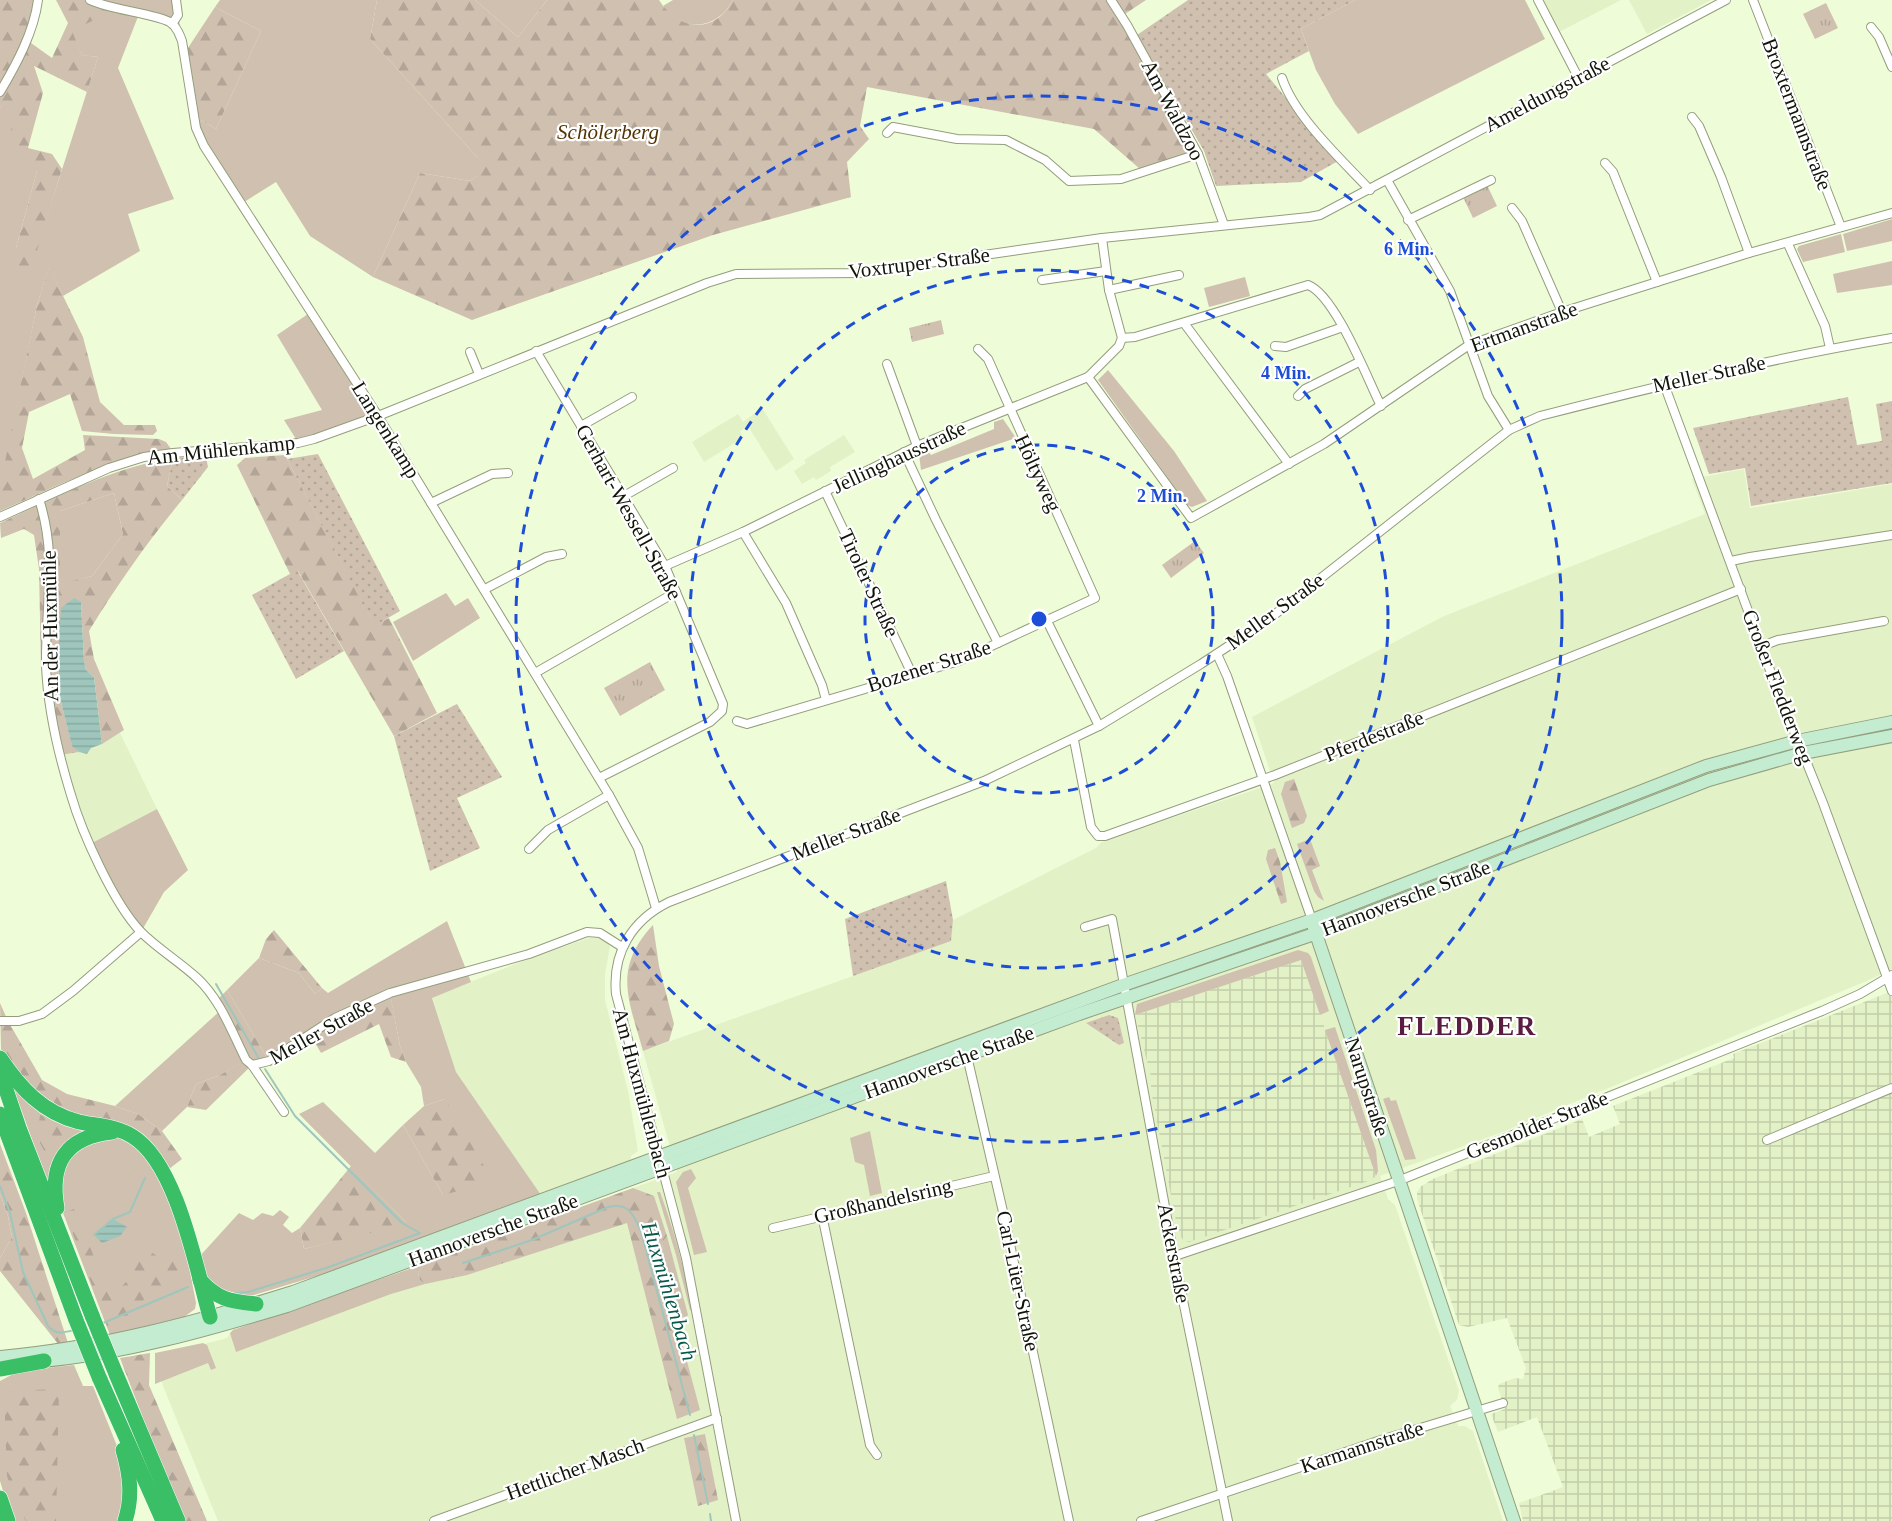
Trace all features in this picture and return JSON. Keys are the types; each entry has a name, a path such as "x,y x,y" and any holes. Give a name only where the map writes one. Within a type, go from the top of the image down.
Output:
{"highway":[{"path":"0,1058 22,1088 56,1114 78,1122 121,1131 144,1146 164,1174 178,1206 212,1323"},
{"path":"0,1072 93,1318 178,1521"},
{"path":"0,1114 76,1320 163,1521"},
{"path":"62,1238 54,1182 62,1158 80,1140 94,1134 121,1131"},
{"path":"199,1279 210,1291 221,1298 255,1304"},
{"path":"0,1369 44,1361"},
{"path":"110,1401 130,1483 130,1506 125,1521"},
{"path":"0,1498 8,1521"}],"main road":[{"name":"Hannoversche Straße","path":"0,1363 44,1361 112,1352 212,1323 255,1304 967,1056 1124,991 1706,766 1797,741 1892,722"},
{"name":"Hannoversche Straße","path":"0,1357 109,1342 287,1306 972,1041 1124,991 1317,933 1709,780 1803,753 1892,736"},
{"name":"Narupstraße","path":"1312,920 1514,1521"}],"street":[{"path":"0,92 25,43 38,0"},
{"path":"90,0 172,24 178,15 176,0"},
{"name":"Am Waldzoo","path":"1111,0 1198,154 1224,225"},
{"path":"1538,0 1578,77"},
{"name":"Ameldungstraße","path":"1370,190 1725,0"},
{"name":"Broxtermannstraße","path":"1754,0 1841,227"},
{"name":"Langenkamp","path":"172,24 182,41 196,128 204,146 378,416 599,778 638,848 656,908"},
{"path":"1871,27 1879,37 1892,67"},
{"path":"1282,78 1287,92 1297,107 1328,145 1370,190"},
{"path":"1692,117 1699,126 1721,177 1749,254"},
{"path":"887,133 893,127 957,139 1006,140 1045,159 1069,181 1121,179 1198,154"},
{"path":"1605,164 1613,172 1657,282"},
{"path":"1387,180 1450,291 1488,396 1509,430"},
{"path":"1408,220 1491,180"},
{"name":"Voxtruper Straße","path":"378,416 707,283 736,274 859,273 1102,238 1309,218 1320,215 1370,190"},
{"path":"1512,208 1522,221 1546,271 1562,312"},
{"name":"Ertmanstraße","path":"1088,377 1191,518 1324,444 1469,345 1657,282 1892,213"},
{"path":"1102,238 1109,290 1122,338 1135,337 1308,285 1316,288 1329,303 1381,406"},
{"path":"1788,244 1825,326 1830,348"},
{"path":"1042,280 1106,271"},
{"path":"1109,290 1179,275"},
{"path":"1184,322 1289,464"},
{"path":"1275,346 1286,347 1343,327"},
{"name":"Jellinghausstraße","path":"665,566 743,532 916,446 1088,377 1119,346 1122,338"},
{"name":"Meller Straße","path":"656,908 973,785 1074,740 1099,726 1265,622 1509,430 1540,416 1664,384 1830,348 1892,338"},
{"name":"Höltyweg","path":"978,349 988,359 1095,598"},
{"name":"Gerhart-Wessell-Straße","path":"536,351 665,566 723,704 722,711 710,722 599,778"},
{"path":"470,352 479,374"},
{"path":"1298,396 1305,388 1359,362"},
{"path":"887,364 916,446"},
{"name":"Großer Fledderweg","path":"1664,384 1797,741 1889,976 1892,991"},
{"path":"581,426 632,397"},
{"name":"Am Mühlenkamp","path":"0,517 109,468 144,457 298,443 378,416"},
{"path":"904,452 998,643"},
{"path":"624,496 673,468"},
{"path":"430,503 492,474 508,473"},
{"name":"Tiroler Straße","path":"825,491 912,674"},
{"name":"An der Huxmühle","path":"39,500 50,546 46,666 54,732 71,797 115,896 141,932 199,979 216,1001 246,1060 252,1065 284,1112"},
{"path":"743,532 786,603 826,700"},
{"path":"1731,561 1892,535"},
{"path":"485,589 546,557 562,554"},
{"name":"Pferdestraße","path":"1074,740 1091,827 1098,836 1105,836 1339,750 1741,589"},
{"path":"535,673 676,592"},
{"name":"Bozener Straße","path":"737,721 747,724 959,661 1095,598"},
{"path":"1047,621 1099,726"},
{"path":"1762,646 1778,640 1884,621"},
{"name":"Narupstraße","path":"1217,654 1227,676 1312,920"},
{"path":"529,849 548,830 609,795"},
{"name":"Am Huxmühlenbach","path":"656,908 632,929 622,947 616,963 614,978 616,994 686,1258 736,1521"},
{"path":"1085,927 1112,919 1124,991"},
{"path":"0,1021 19,1021 42,1014 73,991 141,932"},
{"name":"Meller Straße","path":"252,1065 269,1061 335,1018 390,993 529,954 587,932 606,936 622,947"},
{"name":"Gesmolder Straße","path":"1174,1256 1398,1181 1805,1018 1860,994 1889,976"},
{"name":"Ackerstraße","path":"1124,991 1174,1256 1228,1521"},
{"path":"967,1056 972,1041"},
{"name":"Carl-Lüer-Straße","path":"967,1056 1008,1233 1069,1521"},
{"path":"1767,1140 1892,1088"},
{"name":"Großhandelsring","path":"773,1228 994,1176"},
{"path":"822,1215 870,1445 878,1455"},
{"name":"Karmannstraße","path":"1141,1521 1503,1403"},
{"name":"Hettlicher Masch","path":"434,1521 717,1418"}],"shaded area":[{"path":"1542,0 1621,0 1559,32"},
{"path":"1629,0 1711,0 1647,34"},
{"path":"762,408 794,459 776,471 748,426 740,431 743,438 704,462 692,442 738,414 743,422"},
{"path":"844,435 855,452 830,467 831,471 816,480 814,477 802,484 794,471 806,463 804,460"},
{"path":"1744,469 1750,508 1892,484 1892,969 1500,1133 1380,1176 1388,1199 1395,1205 1459,1391 1457,1400 1450,1406 1458,1426 1465,1426 1473,1431 1503,1521 218,1521 163,1386 156,1357 227,1338 233,1330 321,1302 677,1172 643,1051 951,941 953,920 1096,848 1102,842 1274,783 1252,717 1444,616 1705,514 1692,479"},
{"path":"120,733 157,809 90,844 60,755 79,752 87,754 91,748"},
{"path":"589,938 599,938 610,946 605,974 605,1000 628,1091 638,1151 631,1156 631,1160 541,1195 456,1072 432,997"},
{"path":"1301,960 1376,1176 1371,1180 1189,1242 1183,1240 1178,1232 1151,1090 1151,1076 1135,1015"},
{"path":"1892,991 1892,1521 1523,1521 1519,1503 1563,1487 1537,1417 1498,1432 1491,1414 1505,1409 1498,1388 1499,1384 1515,1378 1523,1379 1526,1368 1507,1318 1468,1327 1459,1325 1417,1199 1420,1187 1433,1179 1582,1119 1589,1137 1620,1124 1613,1106 1734,1058 1733,1054"}],"green space":[{"path":"0,0 38,0 31,43 52,58 68,23 56,0 90,0 116,9 72,31 82,55 98,57 87,92 34,66 43,93 28,148 52,154 62,169 28,280 16,265 16,248 37,171 18,165 6,101 0,108"},
{"path":"90,0 176,0 182,41 172,24 139,14 118,68 174,199 128,214 140,251 63,296 49,268 37,305 0,491 0,108 6,100 37,171 16,248 27,279 98,57 82,55 71,31"},
{"path":"220,0 377,0 370,39 477,157 477,176 470,181 420,173 373,277 310,236 276,182 241,204 204,146 194,116 216,129 261,31 215,7"},
{"name":"Schölerberg","path":"377,0 475,0 518,37 547,0 659,0 676,18 696,25 707,24 717,19 733,0 1146,0 1122,16 1196,151 1140,169 1094,129 867,87 860,126 869,139 847,162 851,197 713,235 472,320 373,277 420,173 470,181 477,176 477,157 370,39"},
{"path":"475,0 547,0 518,37"},
{"path":"673,0 733,0 719,17 710,22 690,24 671,15 663,6"},
{"path":"1188,0 1355,0 1301,29 1309,51 1266,74 1338,161 1301,182 1216,186 1204,151 1137,35"},
{"path":"1355,0 1525,0 1545,39 1358,134 1335,104 1316,70 1301,29"},
{"path":"1826,3 1838,28 1815,39 1803,14"},
{"path":"215,7 261,31 216,129 194,116 184,54"},
{"path":"1487,185 1497,206 1473,218 1463,197"},
{"path":"1892,219 1892,241 1847,251 1843,234"},
{"path":"1841,234 1845,252 1803,262 1797,249 1799,246"},
{"path":"1892,261 1892,285 1837,293 1833,274"},
{"path":"49,267 83,337 100,402 124,425 155,425 157,431 153,435 82,431 70,394 29,412 22,448 33,479 85,450 83,435 159,439 166,442 171,449 148,453 105,466 0,511 0,486 37,305"},
{"path":"1245,277 1250,296 1209,307 1204,288"},
{"path":"311,312 376,412 296,439 284,420 322,410 277,335"},
{"path":"941,320 944,334 912,342 909,328"},
{"path":"1108,370 1174,451 1207,501 1192,507 1187,505 1098,380"},
{"path":"1848,397 1857,445 1882,441 1876,404 1892,401 1892,483 1751,506 1745,468 1709,474 1693,428"},
{"path":"1003,419 1016,438 921,470 919,454 927,450 931,455 994,429 994,422"},
{"path":"318,454 400,611 374,626 287,459"},
{"path":"285,455 374,625 389,618 437,713 394,736 298,571 290,574 237,465 245,458"},
{"path":"206,457 208,467 182,500 167,486 173,458"},
{"path":"173,458 167,486 182,500 133,564 89,631 94,659 124,730 102,744 94,677 86,670 84,661 81,602 58,659 60,698 72,745 79,752 60,755 46,667 41,668 39,569 34,535 24,529 1,538 0,523 106,476","holes":["114,493 123,534 92,576 60,584 60,511"]},
{"path":"114,493 123,534 92,576 59,585 60,511"},
{"path":"1195,541 1204,553 1171,578 1162,565"},
{"path":"297,570 344,651 296,679 252,595"},
{"path":"446,593 455,606 468,598 480,618 413,661 393,622"},
{"path":"650,662 665,690 620,716 604,688"},
{"path":"457,704 502,777 457,798 480,848 430,871 394,736"},
{"path":"1294,779 1307,816 1304,823 1292,828 1281,794 1285,782"},
{"path":"157,809 188,870 164,892 141,932 90,844"},
{"path":"1310,839 1320,866 1312,870 1324,901 1314,891 1297,844"},
{"path":"1275,848 1280,862 1287,902 1281,904 1266,859 1268,850"},
{"path":"946,881 953,920 951,941 853,976 845,919"},
{"path":"447,921 471,982 432,998 456,1072 541,1195 343,1268 251,1296 239,1298 211,1287 199,1257 239,1213 253,1220 262,1213 273,1216 280,1210 289,1217 283,1225 292,1233 300,1228 304,1249 407,1223 299,1114 323,1102 375,1153 403,1125 443,1195 445,1099 424,1106 421,1087 406,1062 400,1046 390,994 269,1061 227,990 259,958 299,973 315,994 322,988 328,993"},
{"path":"653,925 659,966 674,1024 669,1041 643,1051 629,1000 628,971 632,956 640,941"},
{"path":"274,930 322,988 315,994 299,973 259,958 266,939"},
{"path":"1298,950 1308,953 1311,957 1329,1011 1320,1015 1301,960 1135,1015 1137,1004"},
{"path":"227,990 269,1061 252,1065 206,1110 187,1107 196,1084 220,1075 245,1060 216,1001"},
{"path":"390,993 400,1046 406,1062 391,1057 379,1024 321,1053 310,1034"},
{"path":"0,1003 42,1080 67,1094 138,1114 162,1131 182,1159 169,1169 159,1154 40,1102 12,1071 1,1049"},
{"path":"221,1010 246,1060 220,1075 196,1084 187,1107 162,1131 138,1114 115,1106"},
{"path":"1109,1015 1118,1018 1124,1043 1119,1045 1086,1023"},
{"path":"1335,1027 1376,1150 1378,1171 1376,1176 1325,1030"},
{"path":"11,1081 87,1132 50,1190"},
{"path":"1389,1097 1391,1101 1396,1100 1416,1159 1405,1160 1383,1099"},
{"path":"445,1099 487,1171 473,1187 443,1195 403,1125 424,1106"},
{"path":"40,1115 60,1123 73,1132 51,1164 37,1137"},
{"path":"870,1131 882,1193 870,1196 864,1165 855,1162 850,1138"},
{"path":"116,1136 135,1144 152,1162 162,1179 178,1221 196,1303 195,1309 184,1317 110,1335 58,1200 61,1167 79,1144"},
{"path":"0,1144 26,1213 68,1343 59,1345 0,1271 0,1258 12,1237 0,1194"},
{"path":"351,1166 408,1224 304,1249 300,1228"},
{"path":"691,1169 696,1178 688,1188 707,1252 694,1255 676,1182 683,1172"},
{"path":"633,1188 654,1196 667,1236 662,1243 668,1290 700,1410 677,1419 627,1223 467,1275 425,1284 420,1280 418,1274 424,1264"},
{"path":"657,1192 660,1192 674,1236 692,1311 690,1310"},
{"path":"0,1194 12,1237 0,1258"},
{"path":"74,1209 111,1297 126,1282 135,1262 151,1252 163,1260 181,1252 175,1284 143,1300 145,1313 107,1326 65,1212"},
{"path":"667,1236 688,1315 686,1317 676,1318 668,1290 662,1243"},
{"path":"424,1264 418,1274 420,1280 425,1284 391,1294 236,1352 230,1333 233,1330"},
{"path":"203,1343 207,1345 216,1368 211,1370 208,1363 155,1384 155,1353"},
{"path":"150,1353 149,1385 207,1521 185,1521 120,1358"},
{"path":"74,1365 83,1386 93,1386 121,1456 126,1480 123,1521 12,1521 0,1481 0,1381 19,1371"},
{"path":"59,1389 56,1521 26,1521 17,1505 7,1476 4,1391"},
{"path":"705,1434 718,1500 698,1506 684,1438"}],"water":[{"path":"74,598 81,602 84,661 86,670 94,677 102,744 91,748 87,754 79,752 72,746 60,698 58,659 61,608"},
{"path":"113,1219 127,1227 120,1236 102,1243 94,1235"}],"waterway":[{"name":"Huxmühlenbach","path":"216,984 258,1057"},
{"name":"Huxmühlenbach","path":"265,1069 295,1116 402,1223 420,1233"},
{"path":"94,1235 113,1219 130,1212 145,1178"},
{"path":"0,1186 10,1213 23,1272 48,1326 60,1332 74,1330"},
{"name":"Huxmühlenbach","path":"463,1263 532,1240 608,1207 626,1208 633,1215 641,1231 690,1415"},
{"path":"235,1293 248,1292 329,1267 420,1233"},
{"path":"103,1323 188,1287"},
{"name":"Huxmühlenbach","path":"694,1435 708,1504"},
{"name":"Huxmühlenbach","path":"710,1514 711,1521"}],"district":[{"name":"FLEDDER","path":"1467,1026"}]}
